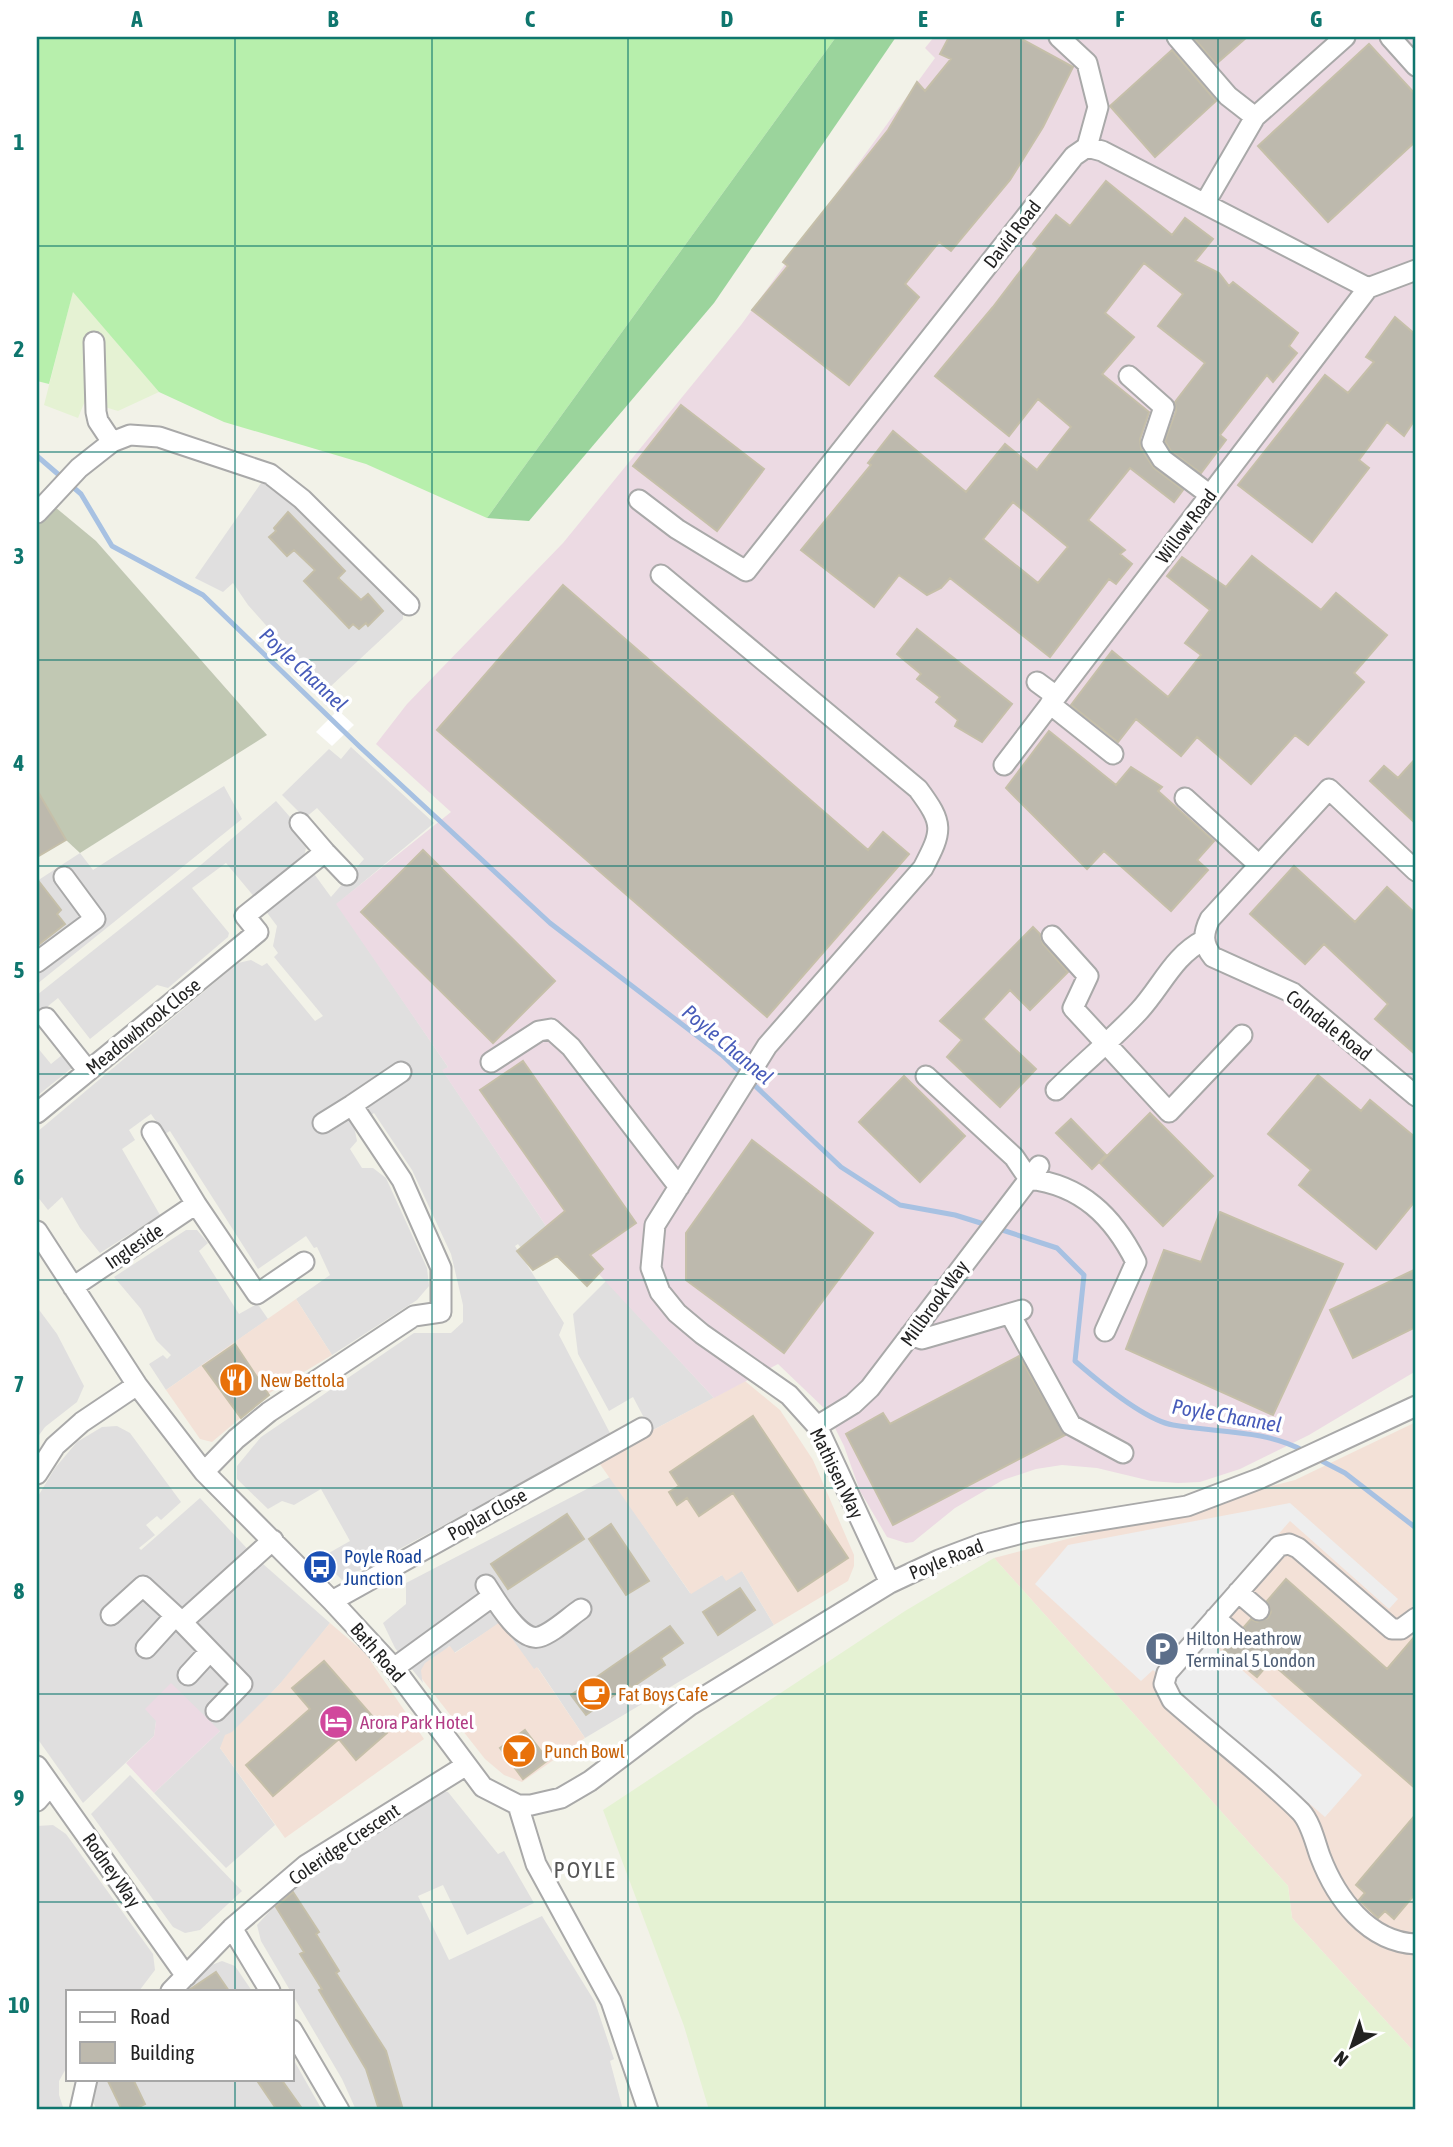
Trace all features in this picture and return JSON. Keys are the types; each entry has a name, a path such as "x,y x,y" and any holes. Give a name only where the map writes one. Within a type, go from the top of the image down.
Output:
{"street":[{"path":"1059,37 1087,63 1093,85 1098,107 1087,148 1102,151 1368,288 1416,270"},
{"path":"1177,37 1228,96 1255,117"},
{"path":"1205,203 1255,117 1345,37"},
{"path":"1390,37 1416,66"},
{"name":"David Road","path":"639,500 677,529 746,570 1074,156 1087,148"},
{"name":"Willow Road","path":"1004,765 1368,288"},
{"path":"94,342 96,412 98,422 112,442"},
{"path":"1129,376 1164,407 1152,443 1162,460 1210,495"},
{"path":"40,510 79,468 112,442 130,435 159,437 270,474 302,499 409,606"},
{"name":"Mathisen Way","path":"661,575 918,789 936,814 939,838 923,868 767,1046 655,1225 651,1269 660,1292 677,1313 789,1395 817,1426 890,1583"},
{"path":"1037,682 1053,700 1114,754"},
{"path":"1056,1090 1139,1011 1167,970 1191,947 1204,940 1204,931 1210,919 1329,789 1416,871"},
{"path":"1185,798 1259,865"},
{"path":"300,823 347,875"},
{"name":"Meadowbrook Close","path":"37,1113 255,945 258,932 245,916 325,852"},
{"path":"37,962 95,919 64,877"},
{"path":"1052,936 1088,976 1073,1008 1098,1048 1168,1112 1242,1035"},
{"name":"Colndale Road","path":"1204,940 1213,957 1293,993 1416,1096"},
{"path":"46,1018 89,1071"},
{"path":"491,1062 539,1031 551,1029 571,1046 679,1187"},
{"path":"323,1124 401,1072"},
{"path":"926,1076 1014,1157 1104,1214 1124,1238 1136,1262 1105,1331"},
{"path":"204,1472 236,1438 269,1412 414,1316 441,1312 440,1268 402,1180 352,1105"},
{"path":"152,1132 196,1204 257,1294 304,1262"},
{"name":"Millbrook Way","path":"817,1426 853,1404 870,1388 1034,1172"},
{"name":"Ingleside","path":"73,1287 196,1204"},
{"name":"Bath Road","path":"37,1231 44,1255 73,1287 137,1385 204,1472 273,1540 394,1668 483,1787 518,1805"},
{"path":"910,1335 922,1339 1016,1312 1071,1425 1123,1453"},
{"path":"37,1474 55,1446 82,1422 137,1385"},
{"name":"Poyle Road","path":"518,1805 561,1798 590,1781 689,1706 890,1583 984,1543 1038,1530 1187,1506 1300,1459 1416,1406"},
{"name":"Poplar Close","path":"332,1601 642,1428"},
{"path":"146,1648 273,1540"},
{"path":"1416,1618 1401,1629 1392,1629 1298,1548 1289,1544 1274,1551 1167,1673 1164,1684 1172,1700 1303,1815 1330,1881 1353,1911 1376,1932 1395,1942 1416,1944"},
{"path":"111,1615 143,1586 242,1684 216,1711"},
{"path":"394,1668 489,1591 520,1631 531,1637 540,1637 581,1609"},
{"path":"1238,1592 1259,1610"},
{"path":"1215,1618 1236,1636"},
{"path":"188,1675 211,1651"},
{"name":"Rodney Way","path":"37,1766 43,1793 80,1824 186,1976"},
{"name":"Coleridge Crescent","path":"172,1990 232,1928 306,1865 465,1766"},
{"path":"518,1805 536,1864 611,2001 648,2110"},
{"path":"232,1928 269,1990"},
{"path":"294,2033 339,2110"},
{"path":"80,2110 87,2080"}],"shaded area":[{"path":"934,37 1416,37 1416,1371 1309,1435 1240,1469 1200,1482 1178,1483 1151,1481 1097,1468 1062,1465 1036,1469 1003,1480 955,1508 913,1542 906,1543 887,1537 860,1491 844,1446 826,1410 778,1364 714,1398 554,1226 548,1229 442,1070 448,1067 336,904 451,812 376,744 407,704 563,543 741,325 935,58 925,48"},
{"path":"73,291 159,392 118,411 85,401 78,418 44,405"},
{"path":"266,476 403,614 403,619 331,686 310,671 302,677 281,656 288,650 248,605 233,583 223,592 195,578"},
{"path":"55,507 96,541 267,735 80,853 66,840 37,790 37,526"},
{"path":"351,747 434,823 337,904 448,1067 443,1071 548,1229 521,1248 518,1244 515,1246 564,1323 559,1335 611,1435 342,1580 320,1558 350,1541 321,1489 294,1505 282,1501 268,1509 237,1479 237,1466 261,1437 414,1333 451,1333 463,1322 463,1305 451,1254 412,1170 374,1113 354,1126 357,1141 350,1149 362,1168 373,1168 386,1178 427,1268 429,1286 417,1300 332,1355 296,1299 330,1275 317,1247 314,1248 306,1236 258,1269 170,1131 165,1134 151,1114 129,1130 135,1140 122,1149 160,1215 100,1253 80,1228 62,1197 48,1210 37,1196 37,1132 238,963 251,960 262,966 267,963 315,1021 323,1016 274,957 278,953 273,946 277,926 265,910 312,871 331,897 364,859 317,808 305,818 282,795 329,749 341,759"},
{"path":"224,786 242,819 37,984 37,881 80,853 93,870"},
{"path":"276,801 297,825 292,830 306,848 303,861 256,899 226,863 192,888 229,933 228,937 168,988 157,985 90,1039 58,998 37,1015 37,995 202,864"},
{"path":"37,1047 51,1064 62,1055 73,1067 37,1096"},
{"path":"186,1230 197,1230 208,1243 199,1251 239,1314 255,1305 259,1306 268,1319 166,1390 149,1364 163,1355 167,1359 171,1355 156,1340 141,1309 114,1277"},
{"path":"606,1281 714,1398 651,1431 633,1397 609,1411 578,1354 573,1314"},
{"path":"296,1299 332,1355 271,1392 212,1442 200,1439 166,1390"},
{"path":"37,1307 57,1334 84,1386 77,1402 45,1427 37,1438"},
{"path":"745,1381 780,1410 813,1460 854,1555 854,1566 848,1581 774,1625 742,1571 726,1581 722,1575 691,1594 597,1460"},
{"path":"1416,1422 1416,2054 1292,1918 1288,1886 994,1558 1295,1480"},
{"path":"117,1426 130,1433 181,1502 161,1520 157,1516 146,1525 155,1535 139,1548 141,1550 200,1498 254,1556 330,1623 294,1669 220,1748 275,1825 226,1868 154,1793 220,1731 156,1721 154,1736 83,1803 37,1738 37,1498 55,1468 77,1442 102,1427"},
{"path":"610,1477 690,1593 722,1575 742,1571 774,1625 585,1738 538,1668 534,1670 500,1623 454,1653 449,1646 422,1679 423,1683 395,1648 383,1623 406,1604 406,1583"},
{"name":"Hilton Heathrow Terminal 5 London","path":"1290,1503 1398,1599 1389,1609 1290,1521 1195,1629 1362,1775 1325,1817 1153,1670 1141,1681 1035,1584 1068,1545"},
{"path":"994,1558 1288,1886 1292,1918 1416,2054 1416,2110 709,2110 684,2026 603,1810 905,1611"},
{"path":"500,1622 534,1669 537,1667 585,1738 522,1782 504,1775 485,1759 422,1679 421,1670 425,1663 450,1646 455,1653"},
{"path":"330,1623 365,1653 424,1739 285,1838 220,1748 225,1735 232,1732 278,1686"},
{"path":"171,1683 220,1731 154,1793 126,1763 154,1736 156,1721 145,1709"},
{"path":"130,1775 242,1891 200,1930 185,1933 173,1927 91,1814"},
{"path":"441,1791 448,1792 498,1854 504,1851 534,1903 467,1935 443,1885 418,1896 449,1960 542,1916 595,2002 614,2059 610,2061 623,2110 356,2110 342,2079 294,1997 294,1990 290,1990 261,1941 257,1925 305,1873"},
{"path":"53,1825 66,1834 153,1954 155,1970 140,1990 66,1990 66,2069 59,2081 59,2095 64,2110 37,2110 37,1826"},
{"path":"222,1961 235,1966 251,1990 186,1990 209,1966"},
{"path":"294,2061 322,2110 97,2110 93,2102 93,2086 97,2080 294,2080"}],"green space":[{"path":"37,37 836,37 487,518 366,464 224,422 159,392 73,292 49,384 37,381"},
{"path":"836,37 896,37 714,303 529,521 487,518"}],"pier":[{"path":"338,710 354,725 332,746 316,732"}],"building":[{"path":"949,37 1018,37 1073,67 1043,127 1010,180 951,251 939,242 905,284 919,297 849,385 752,310 788,266 783,262 888,130 917,82 925,91 951,59 940,54"},
{"path":"1193,37 1247,37 1216,64"},
{"path":"1369,44 1416,95 1416,141 1328,222 1258,146"},
{"path":"1172,50 1216,101 1155,157 1110,106"},
{"path":"1106,181 1172,235 1185,218 1213,239 1195,261 1219,273 1229,286 1233,282 1298,333 1289,346 1297,353 1273,382 1267,375 1220,435 1226,440 1201,473 1171,451 1165,441 1176,411 1175,402 1205,363 1158,326 1183,294 1144,263 1105,313 1134,337 1102,374 1149,412 1140,439 1141,449 1154,468 1183,490 1174,502 1130,468 1088,520 1125,550 1120,554 1132,564 1116,584 1109,579 1050,657 950,578 941,588 927,595 899,575 874,607 801,550 871,465 868,463 893,431 966,492 1005,444 1037,470 1071,427 1038,399 1009,436 935,376 1038,248 1033,244 1056,215 1070,226","holes":["1013,502 1068,547 1038,583 983,539"]},
{"path":"1395,317 1416,335 1416,418 1404,436 1387,422 1359,460 1369,468 1312,542 1238,485 1325,375 1348,393 1374,362 1366,357"},
{"path":"681,405 764,469 717,531 633,466"},
{"path":"288,512 345,571 338,578 361,600 368,594 383,611 368,626 366,623 359,629 353,624 349,628 304,581 315,570 294,550 287,556 269,537"},
{"path":"1252,556 1321,610 1336,593 1387,635 1354,673 1364,682 1308,745 1295,735 1251,784 1197,737 1181,756 1136,719 1118,742 1071,705 1112,651 1168,697 1201,655 1185,643 1210,610 1167,576 1182,557 1226,587"},
{"path":"563,585 868,850 883,832 909,854 767,1017 437,730"},
{"path":"917,629 1012,704 982,742 955,726 958,720 936,702 940,697 917,679 921,674 897,654"},
{"path":"1049,731 1116,785 1131,767 1162,787 1158,791 1214,841 1197,860 1208,870 1171,911 1104,851 1087,869 1006,788"},
{"path":"1416,758 1416,824 1370,781 1384,766 1398,778"},
{"path":"37,790 66,840 37,857"},
{"path":"423,850 555,981 493,1043 361,912"},
{"path":"1294,866 1355,922 1387,887 1416,914 1416,1055 1375,1019 1388,1004 1324,944 1305,964 1250,914"},
{"path":"37,879 61,910 57,914 65,924 37,946"},
{"path":"1033,927 1040,934 1043,944 1068,972 1030,1010 1010,990 983,1019 1036,1069 1000,1107 947,1057 962,1040 940,1021"},
{"path":"523,1061 636,1223 590,1255 603,1269 587,1286 557,1256 533,1270 517,1251 565,1211 480,1090"},
{"path":"1318,1075 1361,1111 1370,1100 1416,1138 1416,1200 1376,1249 1299,1185 1311,1170 1268,1134"},
{"path":"904,1076 965,1136 920,1182 859,1122"},
{"path":"1150,1113 1213,1176 1163,1226 1100,1163"},
{"path":"1071,1119 1106,1155 1092,1169 1056,1133"},
{"path":"752,1140 873,1233 784,1353 686,1280 686,1233"},
{"path":"1220,1212 1343,1264 1273,1415 1126,1349 1164,1250 1201,1262"},
{"path":"1416,1269 1416,1327 1353,1358 1330,1310"},
{"name":"New Bettola","path":"235,1344 269,1395 241,1418 203,1366"},
{"path":"1019,1356 1065,1435 893,1525 846,1434 883,1413 890,1424"},
{"path":"753,1416 848,1558 798,1591 733,1493 699,1516 687,1498 677,1505 669,1492 679,1486 670,1472"},
{"path":"567,1514 584,1539 508,1589 491,1564"},
{"path":"611,1524 649,1581 626,1595 589,1539"},
{"path":"1286,1579 1387,1669 1416,1635 1416,1789 1270,1662 1257,1677 1224,1650 1228,1645 1234,1648 1245,1644 1248,1638 1244,1627 1251,1619 1257,1622 1268,1618 1271,1612 1267,1601"},
{"path":"740,1588 755,1610 718,1635 703,1612"},
{"path":"670,1626 683,1643 661,1658 665,1665 631,1688 629,1685 586,1715 571,1695"},
{"name":"Arora Park Hotel","path":"324,1661 387,1733 356,1760 339,1739 273,1796 246,1765 310,1709 292,1688"},
{"path":"525,1730 548,1760 523,1779 500,1748"},
{"path":"1416,1814 1416,1893 1394,1919 1385,1911 1378,1918 1359,1900 1365,1893 1356,1885"},
{"path":"293,1892 319,1932 316,1934 339,1971 336,1973 386,2051 403,2110 379,2110 366,2069 319,1990 322,1989 300,1954 304,1952 276,1907"},
{"path":"216,1972 228,1990 189,1990"},
{"path":"107,2080 133,2080 145,2104 133,2110 122,2110"},
{"path":"257,2080 282,2080 303,2110 277,2110"}],"waterway":[{"name":"Poyle Channel","path":"37,456 81,494 112,546 203,595 359,746 550,923 722,1055 743,1075"},
{"name":"Poyle Channel","path":"750,1081 841,1167 900,1205 955,1215 987,1225"},
{"name":"Poyle Channel","path":"996,1228 1057,1248 1084,1275 1075,1361 1122,1399 1161,1422 1256,1435 1304,1451"},
{"name":"Poyle Channel","path":"1316,1458 1345,1473 1416,1528"}],"place":[{"name":"New Bettola","path":"236,1380"},
{"name":"Poyle Road Junction","path":"320,1567"},
{"name":"Hilton Heathrow Terminal 5 London","path":"1162,1649"},
{"name":"Fat Boys Cafe","path":"594,1694"},
{"name":"Arora Park Hotel","path":"336,1722"},
{"name":"Punch Bowl","path":"519,1751"}],"district":[{"name":"POYLE","path":"585,1870"}]}
